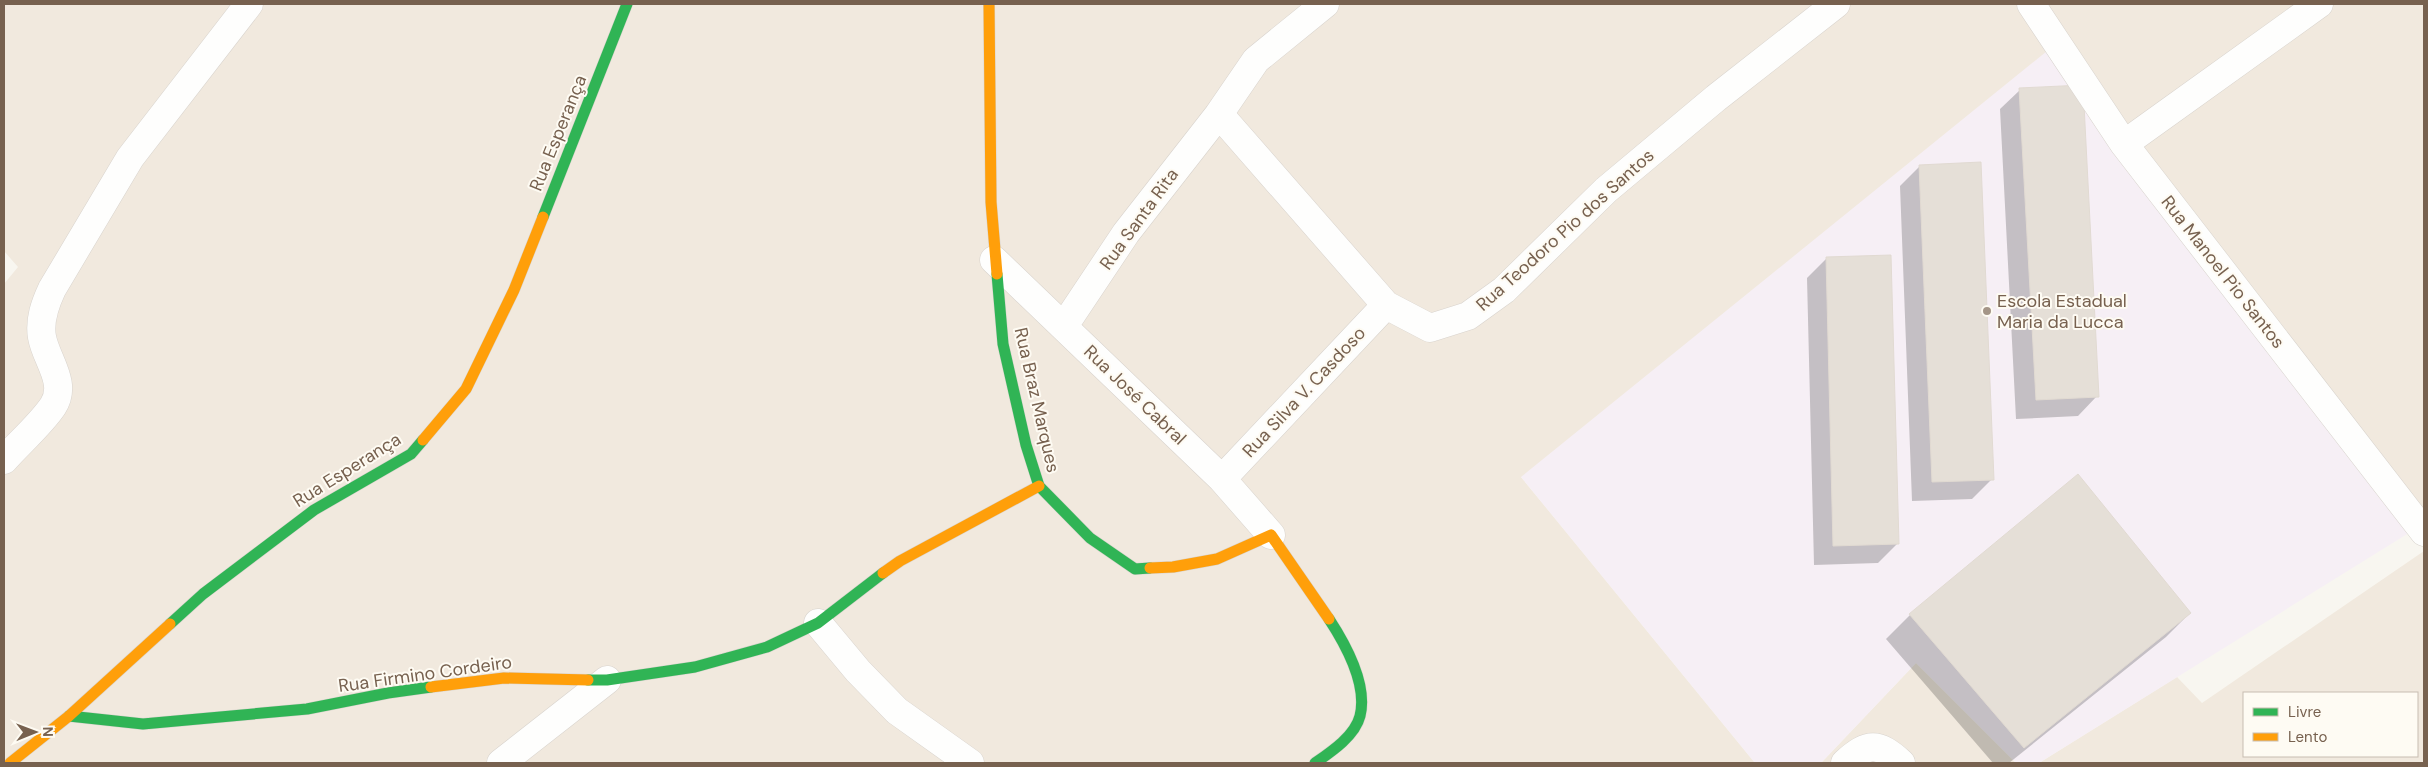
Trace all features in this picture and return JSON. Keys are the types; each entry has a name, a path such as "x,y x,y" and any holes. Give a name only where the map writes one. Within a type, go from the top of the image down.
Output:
{"street":[{"path":"4,460 54,405 57,396 59,388 56,371 47,354 42,336 45,305 52,289 130,158 249,4"},
{"name":"Rua Esperança","path":"10,763 69,716 203,594 314,510 411,454 466,390 514,290 627,4"},
{"name":"Rua Braz Marques","path":"989,4 991,202 994,260 1003,344 1026,445 1039,486 1090,538 1135,569 1172,567 1217,559 1271,535"},
{"name":"Rua Santa Rita","path":"1064,326 1126,233 1219,114 1256,60 1325,4"},
{"name":"Rua Teodoro Pio dos Santos","path":"1219,114 1386,305 1430,328 1468,316 1504,290 1606,190 1724,92 1836,4"},
{"name":"Rua Manoel Pio Santos","path":"2031,4 2124,144 2424,532"},
{"path":"2124,144 2320,4"},
{"name":"Rua José Cabral","path":"994,260 1222,479 1271,535"},
{"name":"Rua Silva V. Casdoso","path":"1222,479 1386,305"},
{"name":"Rua Firmino Cordeiro","path":"69,716 143,724 307,709 388,693 504,678 607,680 695,668 766,647 818,624 900,561 1039,486"},
{"path":"1271,535 1324,607 1354,669 1361,695 1360,716 1349,736 1318,763"},
{"path":"818,624 858,671 897,711 970,763"},
{"path":"501,763 607,680"},
{"path":"1846,763 1859,750 1874,746 1887,750 1901,763"}],"shaded area":[{"path":"4,4 2424,4 2424,532 1521,477 1755,763 4,763 4,284 18,267 4,251"},
{"name":"Escola Estadual Maria da Lucca","path":"2057,43 2412,531 2039,763 2016,763 1916,663 1821,763 1755,763 1521,477"},
{"path":"2424,551 2424,763 2039,763 2177,677 2202,703"},
{"path":"1916,663 2016,763 1821,763"}],"building":[{"path":"2083,85 2099,397 2036,400 2019,88"},
{"path":"1981,162 1994,480 1932,482 1919,165"},
{"path":"1891,255 1899,544 1833,546 1826,257"},
{"path":"2078,474 2191,613 2024,748 1909,614"}],"traffic: fast":[{"path":"543,217 627,4"},
{"path":"997,274 1003,344 1026,445 1039,486 1090,538 1135,569 1150,568"},
{"path":"170,624 203,594 314,510 411,454 423,440"},
{"path":"588,680 607,680 695,667 767,647 818,623 883,573"},
{"path":"1315,763 1348,737 1360,716 1362,704 1361,691 1354,665 1329,619"},
{"path":"69,716 143,724 307,709 388,693 431,687"}],"traffic: slow":[{"path":"989,4 991,202 997,274"},
{"path":"423,440 466,389 514,290 543,217"},
{"path":"883,573 900,561 1039,486"},
{"path":"1150,568 1173,567 1217,559 1271,535 1329,619"},
{"path":"10,763 69,716 170,624"},
{"path":"431,687 504,678 588,680"}],"place":[{"name":"Escola Estadual Maria da Lucca","path":"1987,311"}]}
